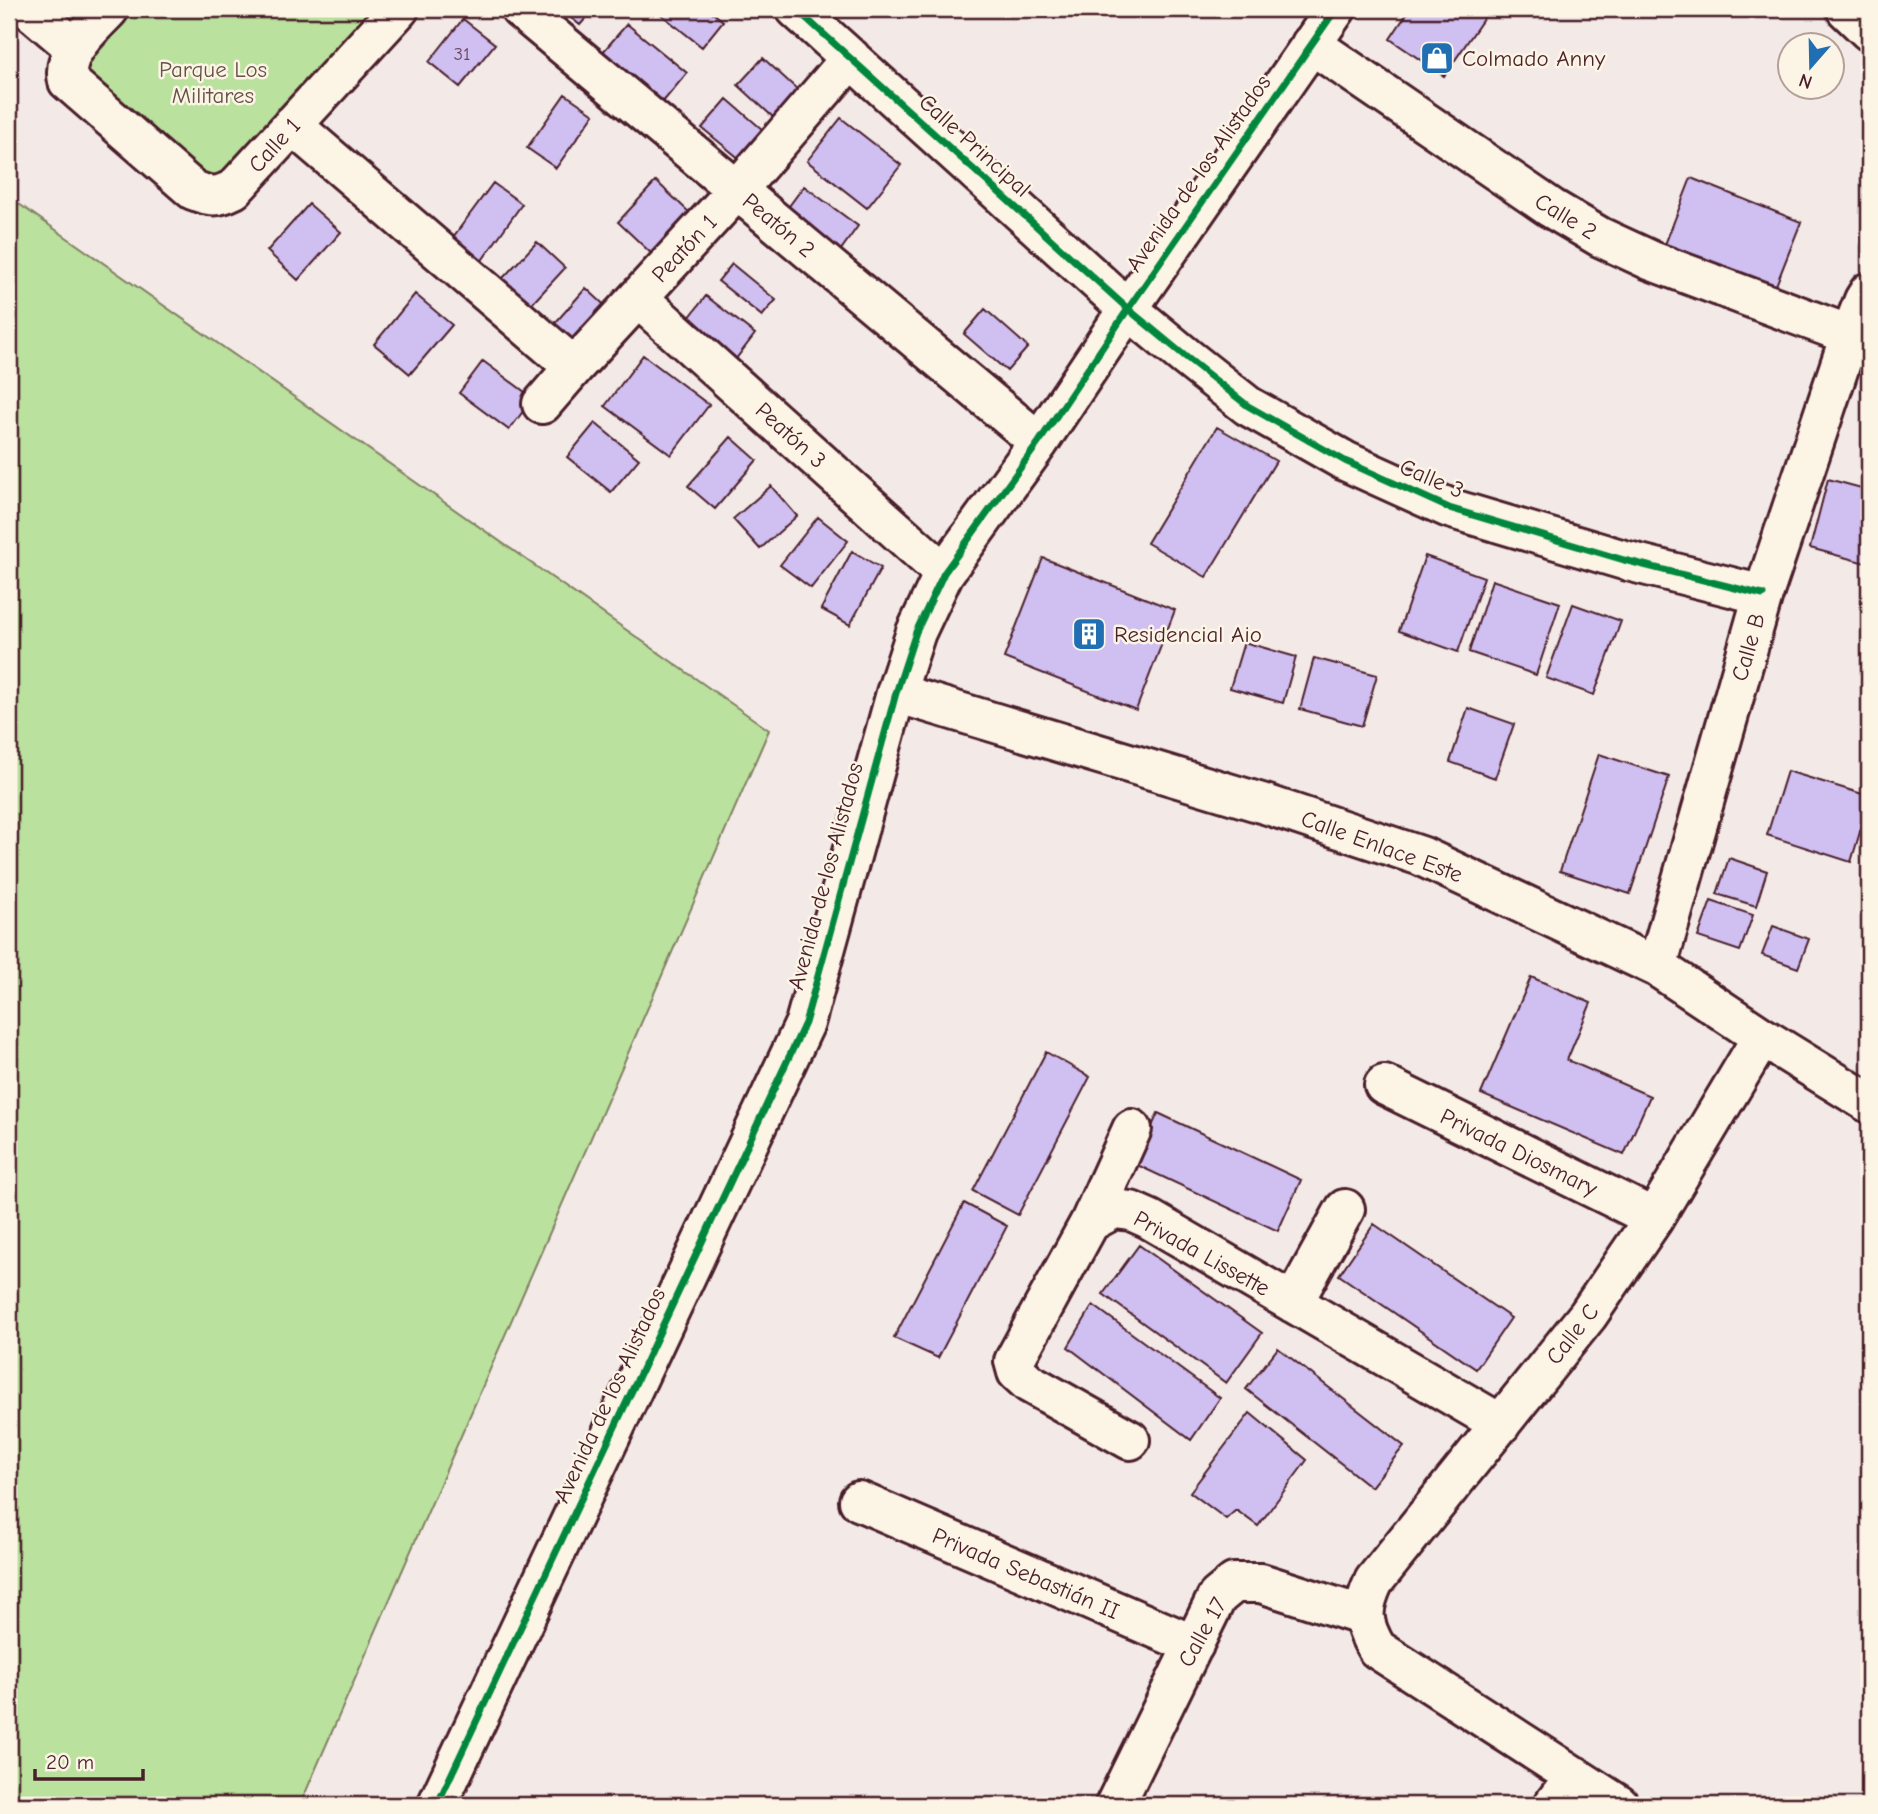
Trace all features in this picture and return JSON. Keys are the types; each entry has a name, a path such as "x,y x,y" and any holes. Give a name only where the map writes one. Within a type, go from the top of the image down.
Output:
{"street":[{"path":"29,9 75,48 109,9"},
{"name":"Calle 1","path":"75,48 68,61 68,81 194,190 212,197 234,189 399,9"},
{"name":"Peatón 2","path":"520,9 1039,442"},
{"name":"Calle Principal","path":"796,9 1128,309"},
{"name":"Avenida de los Alistados","path":"437,1805 805,1023 896,693 916,632 944,573 1039,442 1336,9"},
{"path":"1846,9 1869,31"},
{"name":"Calle 2","path":"1311,44 1551,208 1600,237 1652,261 1850,335"},
{"name":"Peatón 1","path":"542,404 573,367 737,191 851,58"},
{"path":"292,125 573,367"},
{"name":"Calle B","path":"1657,967 1763,595 1850,335 1869,292"},
{"name":"Peatón 3","path":"638,298 944,573"},
{"name":"Calle 3","path":"1128,309 1248,405 1357,467 1449,508 1624,560 1763,595"},
{"name":"Calle Enlace Este","path":"896,693 1268,804 1421,856 1657,967 1762,1037 1869,1103"},
{"name":"Calle C","path":"1364,1616 1366,1599 1374,1581 1588,1315 1654,1218 1762,1037"},
{"name":"Privada Diosmary","path":"1384,1085 1654,1218"},
{"path":"1130,1440 1029,1383 1017,1372 1014,1361 1090,1222 1132,1129"},
{"name":"Privada Lissette","path":"1090,1222 1114,1209 1131,1211 1149,1219 1501,1424"},
{"path":"1293,1303 1345,1209"},
{"name":"Privada Sebastián II","path":"859,1501 1194,1645"},
{"name":"Calle 17","path":"1115,1805 1217,1597 1234,1583 1261,1583 1364,1616"},
{"path":"1364,1616 1368,1633 1377,1648 1564,1791 1619,1805"}],"green space":[{"name":"Parque Los Militares","path":"136,9 375,9 219,185 84,68"},
{"path":"9,197 769,730 300,1805 9,1805"}],"building":[{"path":"560,9 594,9 580,25"},
{"path":"661,9 708,9 723,21 702,47 658,12"},
{"name":"Colmado Anny","path":"1410,9 1490,9 1444,76 1390,39"},
{"path":"463,19 495,44 460,87 429,62"},
{"path":"627,24 687,73 662,103 602,53"},
{"path":"763,58 799,91 774,118 738,85"},
{"path":"565,94 594,114 556,168 527,148"},
{"path":"727,99 770,136 746,164 702,128"},
{"path":"841,118 901,165 867,208 807,161"},
{"path":"1691,178 1801,222 1769,303 1659,260"},
{"path":"656,181 692,215 654,256 618,222"},
{"path":"493,183 522,204 478,266 448,244"},
{"path":"804,186 858,226 835,258 781,217"},
{"path":"309,204 341,232 298,280 267,251"},
{"path":"537,242 565,268 529,307 501,280"},
{"path":"732,264 776,300 762,316 718,281"},
{"path":"586,288 613,313 575,356 548,331"},
{"path":"415,294 452,325 410,374 374,344"},
{"path":"706,296 755,334 735,360 686,322"},
{"path":"985,309 1028,347 1007,371 964,334"},
{"path":"643,355 709,405 671,455 605,406"},
{"path":"483,361 533,398 509,430 459,393"},
{"path":"595,423 639,459 611,492 567,457"},
{"path":"1217,427 1276,461 1206,577 1147,543"},
{"path":"731,437 757,460 715,509 688,486"},
{"path":"1828,479 1869,490 1869,564 1810,548"},
{"path":"771,486 797,516 760,549 733,519"},
{"path":"818,517 848,541 811,588 780,565"},
{"path":"852,551 881,568 850,625 821,609"},
{"path":"1425,556 1484,577 1458,652 1399,631"},
{"name":"Residencial Aio","path":"1043,558 1175,610 1136,710 1004,658"},
{"path":"1492,580 1560,603 1536,675 1469,652"},
{"path":"1573,604 1621,621 1594,695 1546,678"},
{"path":"1244,642 1296,657 1283,703 1230,688"},
{"path":"1314,658 1377,675 1362,726 1300,709"},
{"path":"1468,708 1514,724 1495,778 1450,762"},
{"path":"1599,754 1669,777 1630,894 1560,871"},
{"path":"1787,771 1869,796 1851,862 1767,835"},
{"path":"1729,858 1767,871 1756,906 1717,894"},
{"path":"1711,901 1753,915 1740,951 1698,937"},
{"path":"1773,926 1809,939 1798,968 1762,955"},
{"path":"1531,977 1591,1003 1567,1060 1650,1096 1624,1155 1481,1094"},
{"path":"1046,1052 1090,1077 1018,1215 973,1191"},
{"path":"1158,1113 1301,1180 1278,1231 1135,1164"},
{"path":"964,1203 1007,1226 938,1358 894,1338"},
{"path":"1374,1224 1511,1318 1476,1369 1339,1275"},
{"path":"1139,1245 1262,1333 1226,1383 1103,1294"},
{"path":"1093,1305 1220,1398 1191,1440 1068,1347"},
{"path":"1278,1348 1404,1446 1371,1487 1246,1389"},
{"path":"1250,1413 1307,1460 1258,1526 1236,1510 1226,1519 1190,1492"}],"cycle path":[{"path":"796,9 1128,309 1248,406 1345,461 1449,508 1624,560 1763,595"},
{"path":"437,1805 805,1023 896,693 916,632 944,573 1039,442 1336,9"}],"place":[{"name":"Colmado Anny","path":"1437,58"},
{"name":"Residencial Aio","path":"1089,634"}]}
